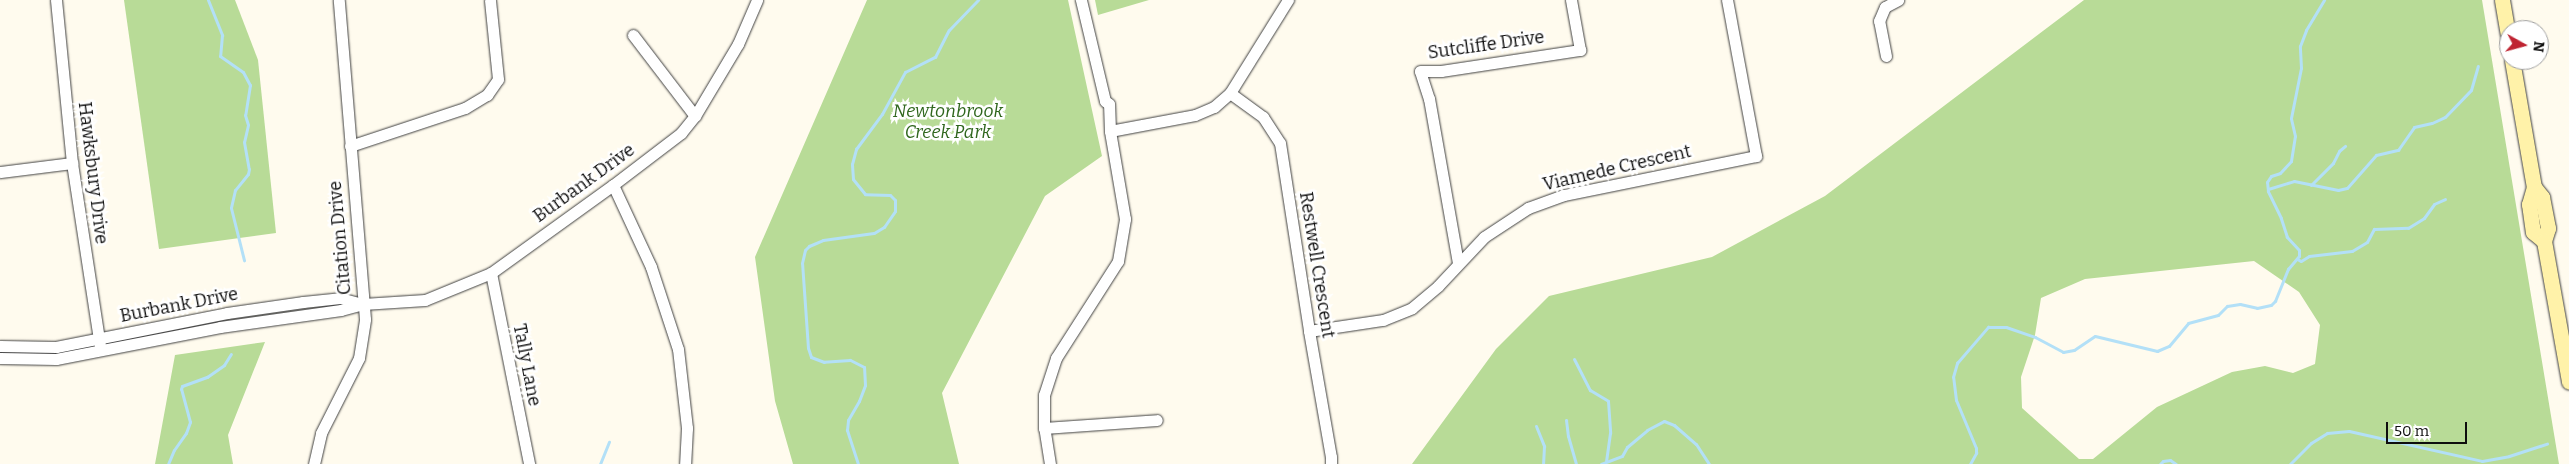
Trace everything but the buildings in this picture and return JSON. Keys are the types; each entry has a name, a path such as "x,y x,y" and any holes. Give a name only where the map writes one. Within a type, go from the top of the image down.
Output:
{"main road":[{"path":"2502,0 2505,20"},
{"path":"2514,70 2534,187 2529,204 2533,232 2544,241 2569,382"}],"street":[{"name":"Hawksbury Drive","path":"56,0 72,163 100,345"},
{"name":"Citation Drive","path":"314,464 321,434 359,358 365,319 339,0"},
{"path":"350,146 465,108 487,95 498,79 490,0"},
{"name":"Burbank Drive","path":"0,358 56,359 100,345 227,313 303,302 340,298 363,304 425,300 491,273 613,185 681,133 695,116 738,44 757,0"},
{"path":"1050,464 1044,428 1044,395 1056,358 1118,261 1125,219 1110,131 1109,104 1105,101 1081,0"},
{"path":"1110,131 1195,115 1214,107 1230,93 1288,0"},
{"name":"Sutcliffe Drive","path":"1458,263 1429,99 1420,71 1441,70 1580,50 1571,0"},
{"name":"Viamede Crescent","path":"1309,332 1383,320 1399,315 1424,300 1458,263 1498,227 1528,208 1546,201 1756,156 1727,0"},
{"path":"1886,56 1879,21 1885,7 1898,0"},
{"path":"633,35 695,116"},
{"name":"Restwell Crescent","path":"1230,93 1263,117 1280,143 1331,464"},
{"path":"0,172 72,163"},
{"path":"613,185 651,267 678,349 688,428 685,464"},
{"name":"Tally Lane","path":"491,273 529,464"},
{"name":"Burbank Drive","path":"0,346 56,347 100,345"},
{"path":"1044,428 1157,420"}],"green space":[{"path":"124,0 235,0 258,60 276,233 159,249"},
{"name":"Newtonbrook Creek Park","path":"867,0 1068,0 1102,156 1045,196 942,393 959,464 793,464 775,401 755,257"},
{"path":"1095,0 1149,0 1098,15"},
{"path":"2084,0 2482,0 2559,464 1412,464 1496,349 1549,296 1712,257 1825,196","holes":["2254,261 2299,292 2320,325 2315,364 2293,373 2265,366 2232,372 2157,407 2093,459 2079,459 2022,408 2021,377 2035,335 2041,298 2085,279"]},
{"path":"265,342 228,435 233,464 155,464 175,355"}],"waterway":[{"path":"208,0 222,35 220,56 243,72 250,85 245,115 248,125 244,142 249,169 248,174 235,190 231,208 244,260"},
{"path":"858,464 847,430 848,420 859,401 865,385 864,367 850,360 824,362 811,357 808,348 802,263 805,250 809,246 823,240 874,233 884,227 895,211 895,200 890,195 865,194 853,179 852,164 856,149 882,114 905,72 935,57 949,30 978,0"},
{"path":"1970,464 1976,453 1976,448 1956,400 1953,377 1957,363 1988,327 2006,327 2035,337 2063,352 2074,350 2095,336 2157,351 2169,346 2188,323 2218,315 2227,306 2240,304 2257,308 2271,305 2275,301 2288,269 2299,256 2299,250 2287,237 2281,218 2268,191 2267,182 2271,176 2280,173 2291,161 2295,136 2291,118 2301,68 2300,46 2306,30 2324,0"},
{"path":"2268,189 2294,181 2338,190 2347,188 2376,155 2398,150 2414,127 2432,123 2445,117 2471,90 2478,66"},
{"path":"2311,185 2333,163 2339,151 2345,146"},
{"path":"2297,259 2301,261 2309,256 2352,251 2367,242 2374,229 2408,228 2424,218 2434,204 2445,199"},
{"path":"168,464 174,450 186,433 190,422 181,389 182,386 207,377 224,365 231,354"},
{"path":"1574,359 1590,390 1608,401 1610,433 1606,461"},
{"path":"1566,420 1568,436 1576,464"},
{"path":"1601,464 1622,456 1627,447 1647,430 1664,421 1674,425 1696,444 1709,464"},
{"path":"1536,426 1544,446 1543,464"},
{"path":"2290,464 2311,443 2327,433 2349,431 2482,461 2509,456 2547,444"},
{"path":"600,464 609,442"},
{"path":"2160,464 2163,461 2170,460 2176,464"}]}
